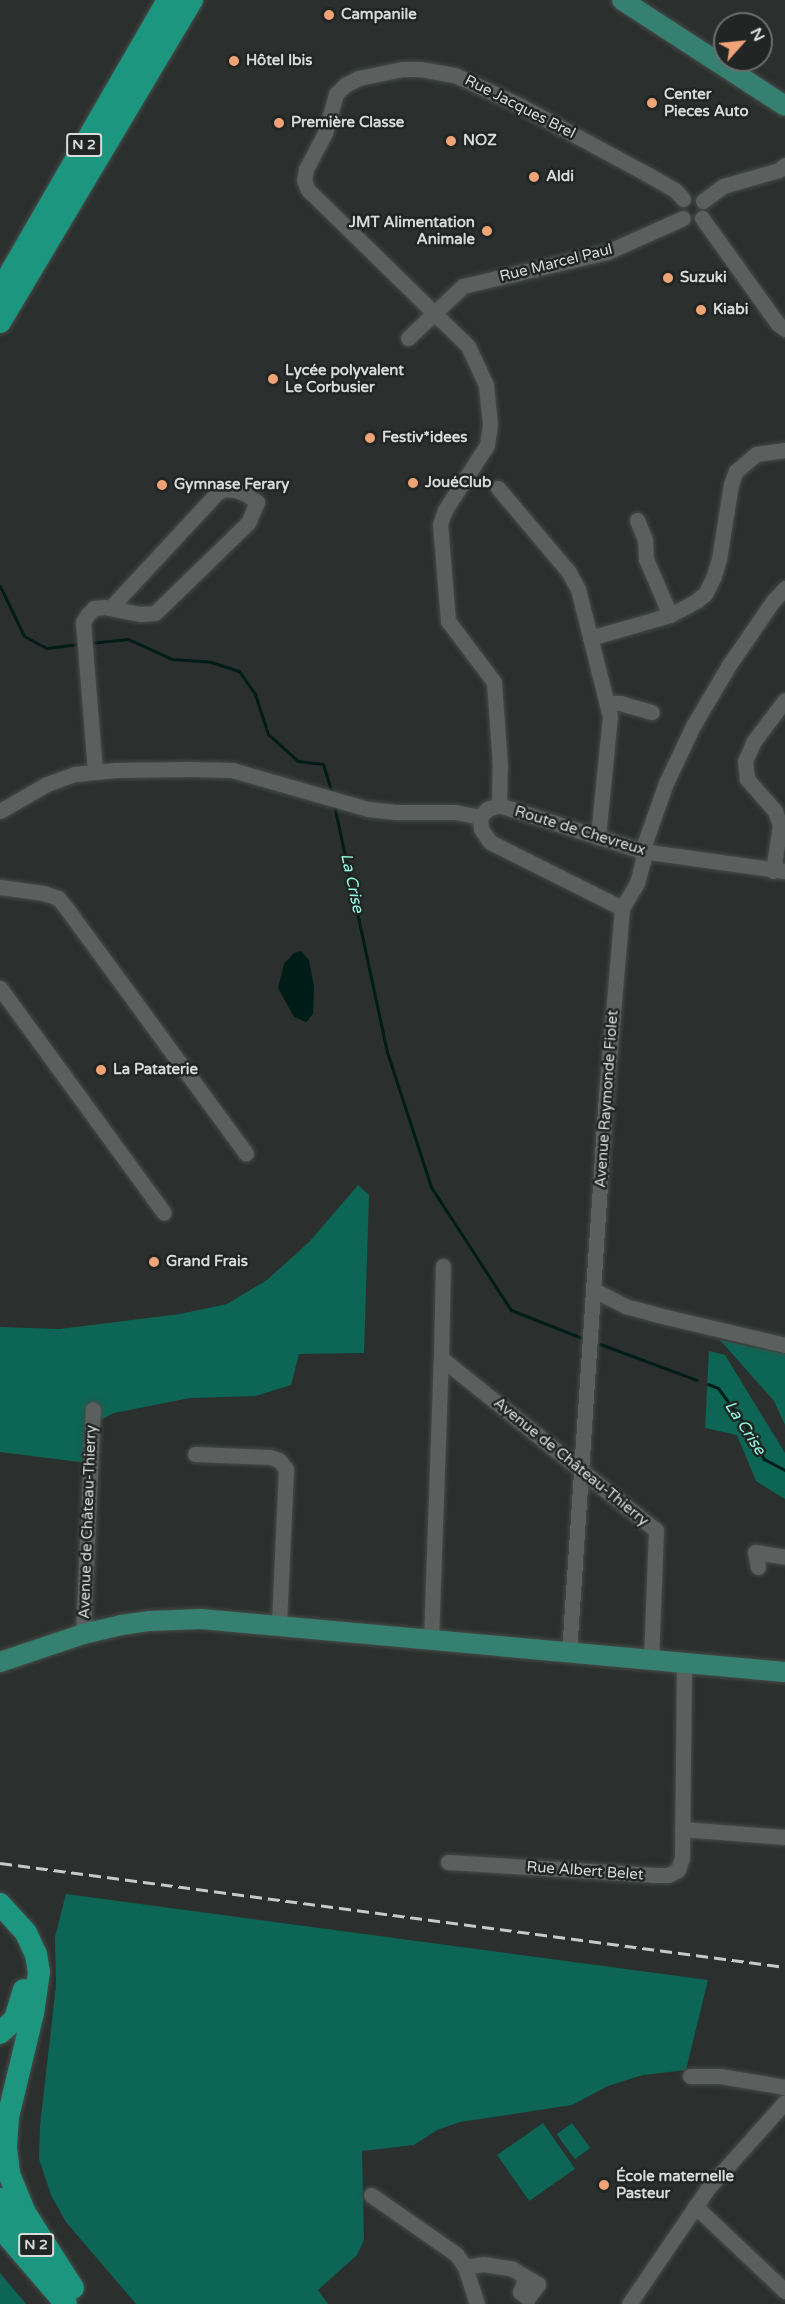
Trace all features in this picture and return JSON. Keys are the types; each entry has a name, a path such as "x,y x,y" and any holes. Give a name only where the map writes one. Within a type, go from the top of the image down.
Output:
{"highway":[{"name":"N 2","path":"0,291 168,0"},
{"name":"N 2","path":"0,322 192,0"},
{"path":"0,1904 26,1933 36,1954 39,1972 33,2013 8,2118 6,2148 9,2174 25,2213 75,2299"},
{"path":"0,1918 20,1947 26,1970 24,1992 18,2013 0,2033"},
{"name":"N 2","path":"0,2199 75,2299"},
{"name":"N 2","path":"1,2228 75,2299"}],"main road":[{"path":"622,0 785,106"},
{"name":"Avenue de Château-Thierry","path":"0,1662 83,1634 149,1621 176,1619 279,1626 785,1672"}],"street":[{"path":"694,46 785,116"},
{"name":"Rue Jacques Brel","path":"434,311 308,190 304,180 306,169 325,133 336,94 345,85 359,78 403,69 455,75 647,174 675,190 683,200"},
{"path":"703,201 723,186 779,170 785,165"},
{"path":"696,196 703,201 706,209 702,218 693,222 683,218 680,207 683,200 696,196"},
{"name":"Rue Marcel Paul","path":"408,338 463,286 608,252 683,218"},
{"path":"702,218 778,324 785,329"},
{"path":"434,311 468,346 486,385 490,405 487,444 445,510 440,524 448,621 494,682 500,766 499,805"},
{"path":"590,638 670,615 705,594 714,576 731,484 736,471 756,454 785,450"},
{"path":"498,488 568,571 578,589 608,704 610,735 598,837"},
{"path":"95,771 83,622 87,614 94,608 110,608 140,614 155,613 248,523 257,502 235,490 224,489 217,492 110,608"},
{"path":"637,520 645,540 646,559 670,615"},
{"name":"Avenue Raymonde Fiolet","path":"569,1653 580,1470 594,1310 606,1095 622,908 637,883 643,861 642,851 666,783 693,726 729,664 785,588"},
{"path":"779,871 780,811 747,779 745,761 754,741 785,700"},
{"path":"608,704 620,703 652,712"},
{"path":"0,811 55,781 95,771 232,770 291,784 345,803 396,812 455,812 480,817 481,829 490,842 622,908"},
{"path":"0,824 22,800"},
{"name":"Route de Chevreux","path":"480,817 487,809 499,805 642,851 779,871"},
{"path":"2,885 58,898 246,1154"},
{"path":"0,988 164,1213"},
{"path":"431,1640 443,1266"},
{"path":"594,1290 625,1306 785,1345"},
{"path":"594,1310 607,1311 625,1306"},
{"name":"Avenue de Château-Thierry","path":"441,1358 656,1530 651,1660"},
{"name":"Avenue de Château-Thierry","path":"83,1634 93,1409"},
{"path":"195,1454 270,1457 279,1460 286,1469 279,1626"},
{"path":"758,1567 755,1552 785,1557"},
{"name":"Rue Albert Belet","path":"448,1862 668,1875 674,1873 681,1866 684,1664"},
{"path":"682,1829 785,1837"},
{"path":"690,2076 720,2076 785,2087"},
{"path":"630,2304 695,2206 785,2102"},
{"path":"371,2195 456,2254 465,2268 477,2304"},
{"path":"695,2206 785,2291"},
{"path":"465,2268 483,2264 513,2269 526,2277"}],"green space":[{"path":"358,1185 369,1195 364,1353 299,1354 291,1385 256,1396 190,1398 114,1413 89,1426 88,1463 0,1452 0,1327 60,1329 180,1314 227,1304 267,1280 310,1241"},
{"path":"720,1340 785,1354 785,1425 774,1401"},
{"path":"709,1351 725,1355 785,1453 785,1499 756,1481 737,1435 705,1428"},
{"path":"66,1894 708,1980 686,2070 643,2075 608,2086 572,2105 460,2122 437,2130 414,2145 362,2151 364,2240 357,2255 318,2290 328,2304 136,2304 66,2222 51,2195 39,2159 40,2126 56,1985 55,1937"},
{"path":"543,2123 575,2169 529,2201 497,2155"},
{"path":"572,2123 590,2148 575,2159 557,2134"},
{"path":"0,2273 26,2304 0,2304"}],"shaded area":[{"path":"301,951 309,960 314,986 313,1014 306,1022 294,1017 278,988 284,964 294,953"}],"waterway":[{"name":"La Crise","path":"0,586 24,636 47,648 81,644"},
{"name":"La Crise","path":"90,643 128,639 172,659 211,662 239,671 255,694 268,734 298,761 323,764 332,793"},
{"name":"La Crise","path":"334,805 387,1052 431,1187 511,1310 582,1338"},
{"name":"La Crise","path":"600,1344 697,1380"},
{"name":"La Crise","path":"708,1384 718,1388 745,1425 764,1459 785,1470"}],"railway":[{"path":"0,1863 785,1967"}],"place":[{"name":"Campanile","path":"329,15"},
{"name":"Hôtel Ibis","path":"234,61"},
{"name":"Center Pieces Auto","path":"652,103"},
{"name":"Première Classe","path":"279,123"},
{"name":"NOZ","path":"451,141"},
{"name":"Aldi","path":"534,177"},
{"name":"JMT Alimentation Animale","path":"487,231"},
{"name":"Suzuki","path":"668,278"},
{"name":"Kiabi","path":"701,310"},
{"name":"Lycée polyvalent Le Corbusier","path":"273,379"},
{"name":"Festiv*idees","path":"370,438"},
{"name":"JouéClub","path":"413,483"},
{"name":"Gymnase Ferary","path":"162,485"},
{"name":"La Pataterie","path":"101,1070"},
{"name":"Grand Frais","path":"154,1262"},
{"name":"École maternelle Pasteur","path":"604,2185"}]}
